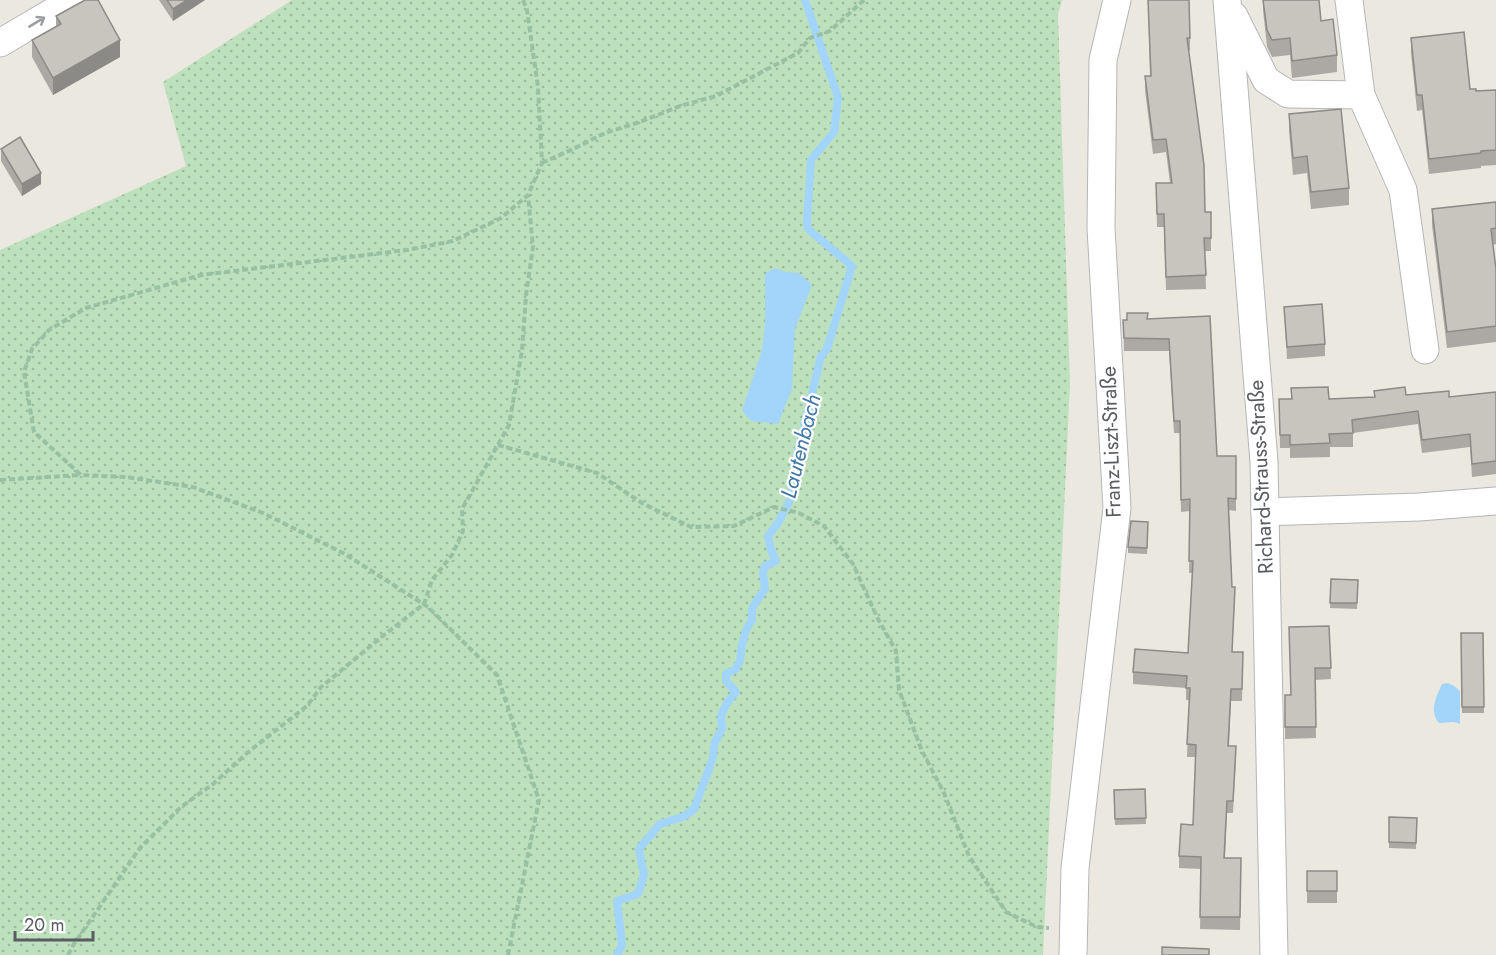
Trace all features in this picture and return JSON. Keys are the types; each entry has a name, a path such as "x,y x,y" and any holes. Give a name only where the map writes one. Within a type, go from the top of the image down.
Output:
{"street":[{"path":"0,43 74,0"},
{"name":"Franz-Liszt-Straße","path":"1073,943 1075,868 1117,508 1101,216 1103,60 1117,0"},
{"path":"1349,0 1361,96 1403,190 1425,350"},
{"path":"1227,1 1266,80 1288,94 1361,96"},
{"name":"Richard-Strauss-Straße","path":"1227,1 1264,462 1274,955"},
{"path":"1265,512 1419,507 1496,501"}],"path":[{"path":"81,475 34,432 24,372 32,349 49,330 86,308 201,275 407,250 453,241 501,218 528,195 542,163 538,87 527,10 523,0"},
{"path":"542,163 604,133 716,96 798,52 810,38 831,31 864,0"},
{"path":"68,955 140,848 181,807 213,784 247,753 308,706 321,687 424,604 432,580 452,555 463,531 462,509 509,425 522,351 526,295 533,248 528,195"},
{"path":"498,445 597,473 642,503 691,527 734,526 774,507 799,513 824,526 853,564 877,617 896,651 899,690 922,751 944,794 969,856 1006,912 1073,943"},
{"path":"0,480 81,475 126,477 193,488 263,513 345,554 424,604 497,675 539,800 508,955"}],"green space":[{"path":"292,0 1062,0 1058,14 1070,384 1043,955 0,955 0,250 186,166 163,82"}],"water":[{"path":"774,268 799,273 812,285 795,329 792,389 778,424 751,421 742,411 762,350 765,324 765,274"},
{"path":"1448,683 1460,691 1460,724 1439,723 1434,714 1434,704 1442,684"}],"building":[{"path":"85,0 98,0 120,40 53,78 32,40 61,24 56,16"},
{"path":"167,0 187,0 173,9"},
{"path":"1148,0 1189,0 1190,38 1187,38 1204,165 1205,212 1211,212 1211,238 1204,238 1206,275 1166,277 1164,214 1157,214 1156,183 1172,183 1166,139 1153,140 1145,76 1151,76"},
{"path":"1263,0 1319,0 1321,21 1333,19 1337,55 1292,61 1290,38 1272,40 1267,30"},
{"path":"1464,32 1470,89 1496,90 1496,150 1429,159 1422,95 1417,95 1411,38"},
{"path":"1341,109 1349,188 1311,192 1307,156 1293,158 1289,114"},
{"path":"20,137 41,173 22,184 1,149"},
{"path":"1496,202 1496,228 1491,229 1496,269 1496,326 1447,332 1432,209"},
{"path":"1322,304 1325,344 1287,347 1284,307"},
{"path":"1127,313 1148,313 1147,319 1210,316 1217,456 1236,456 1236,499 1228,498 1232,587 1235,587 1232,652 1243,652 1242,689 1231,689 1228,746 1236,746 1233,801 1227,801 1224,858 1241,858 1240,917 1200,917 1201,857 1179,856 1181,824 1193,825 1196,745 1187,744 1190,688 1186,688 1187,676 1133,672 1135,649 1188,653 1193,561 1189,561 1190,499 1181,500 1180,421 1174,421 1169,339 1124,338 1123,320 1127,320"},
{"path":"1328,387 1329,399 1375,397 1374,391 1405,387 1406,395 1449,391 1449,397 1496,392 1496,461 1472,464 1470,434 1422,440 1418,411 1352,420 1353,433 1329,434 1330,443 1290,445 1290,435 1280,435 1279,399 1292,399 1291,388"},
{"path":"1131,521 1148,522 1147,548 1128,547"},
{"path":"1331,579 1358,580 1357,603 1330,603"},
{"path":"1329,626 1331,668 1315,668 1316,727 1285,727 1285,695 1291,695 1289,627"},
{"path":"1461,633 1483,633 1484,707 1462,707"},
{"path":"1145,789 1146,818 1115,819 1114,790"},
{"path":"1389,817 1417,818 1416,843 1389,842"},
{"path":"1307,871 1337,871 1337,891 1307,891"},
{"path":"1162,947 1209,949 1209,955 1162,955"}],"waterway":[{"name":"Lautenbach","path":"617,955 622,945 617,901 638,894 644,875 639,849 660,824 685,816 694,809 713,758 714,744 722,729 721,715 736,692 726,681 726,674 736,669 740,660 746,630 752,620 752,610 765,589 763,573 765,566 776,561 768,536 790,500 795,464 821,356 827,349 852,266 808,229 811,160 834,132 838,97 805,0"}]}
